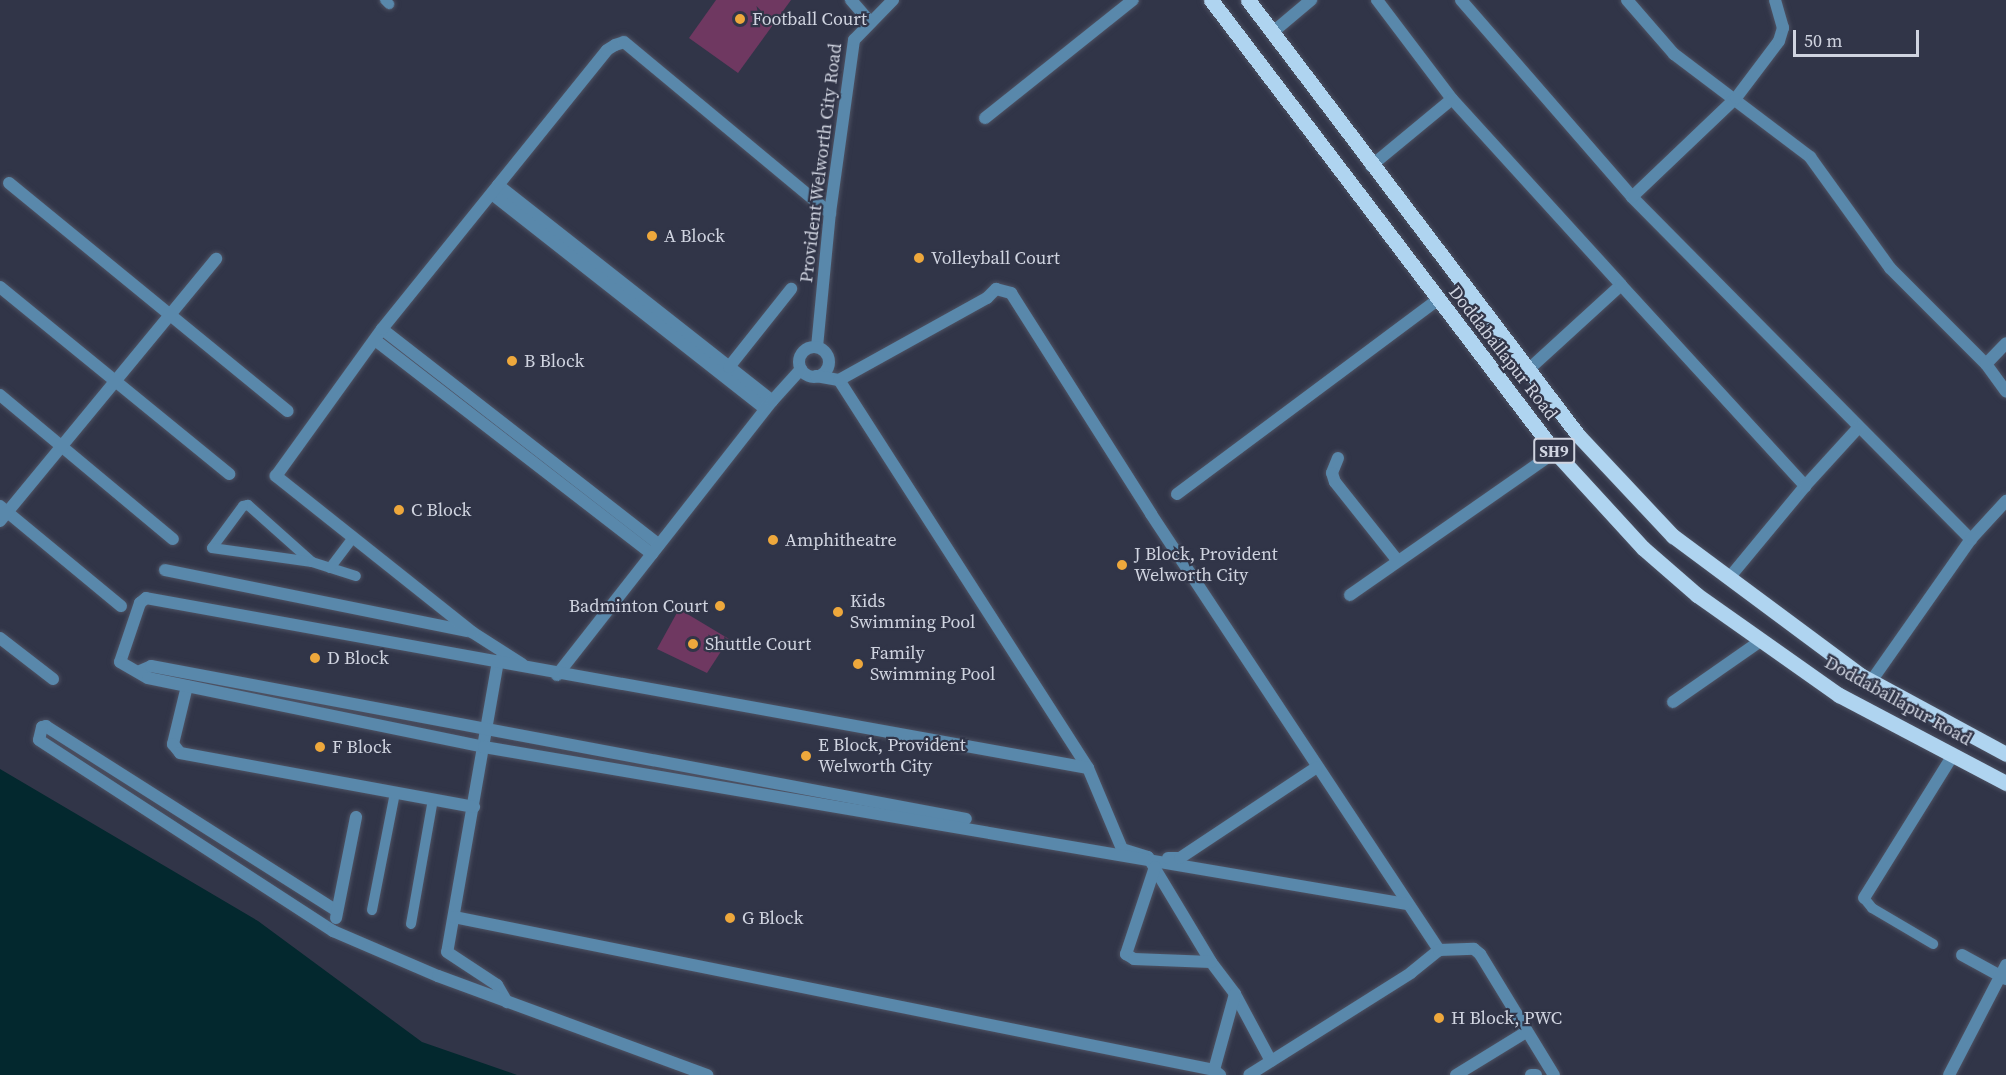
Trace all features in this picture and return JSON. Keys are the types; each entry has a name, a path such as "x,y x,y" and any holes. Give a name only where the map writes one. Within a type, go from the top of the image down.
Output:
{"main road":[{"name":"Doddaballapur Road","path":"1211,0 1437,300 1555,452 1643,548 1697,595 1839,695 2006,783"},
{"name":"Doddaballapur Road","path":"1248,0 1371,166 1578,435 1671,535 1872,680 2006,754"}],"street":[{"path":"851,0 869,21"},
{"name":"Provident Welworth City Road","path":"817,347 830,213 854,40 869,21 893,0"},
{"path":"985,118 1133,0"},
{"path":"1272,32 1311,0"},
{"path":"1377,0 1452,99 1805,486"},
{"path":"1461,0 1632,197 1858,428 1971,538"},
{"path":"1627,0 1674,54 1736,98 1810,157 1890,268 1986,364 2006,392"},
{"path":"1632,197 1736,98 1782,35 1775,0"},
{"path":"531,669 472,632 276,476 382,329 607,50 624,42 830,213"},
{"path":"1371,166 1452,99"},
{"path":"9,183 288,411"},
{"path":"495,190 729,367 769,405"},
{"path":"495,190 769,405"},
{"path":"121,606 2,513 62,446 216,259"},
{"path":"1528,370 1621,285"},
{"path":"0,287 229,474"},
{"path":"729,367 791,289"},
{"path":"801,369 816,376 839,380 987,298 996,289 1011,293 1406,904 1439,950"},
{"path":"1177,494 1437,300"},
{"path":"382,329 656,549"},
{"path":"375,340 656,549"},
{"path":"1986,364 2006,343"},
{"path":"557,675 769,405 801,369 801,353 817,347 826,354 828,365 816,376"},
{"path":"839,380 1088,768 1122,849"},
{"path":"0,395 173,538"},
{"path":"1729,578 1805,486 1858,428"},
{"path":"1350,595 1397,560 1555,452"},
{"path":"1338,458 1332,473 1335,482 1397,560"},
{"path":"1872,680 1971,538 2006,501"},
{"path":"165,570 472,632"},
{"path":"1088,768 557,675 498,661 146,598 140,603 120,662 124,667 140,671 148,678 484,747 1406,904"},
{"path":"0,639 53,679"},
{"path":"1673,702 1762,640"},
{"path":"498,661 448,955 496,985 507,1002"},
{"path":"140,671 151,666 487,728 1122,849 1153,861 1180,858 1317,767"},
{"path":"188,686 173,744 180,753 474,807"},
{"path":"337,911 46,726 42,727 39,740 333,931 507,1002 706,1075"},
{"path":"1864,898 1953,755"},
{"path":"333,931 356,817"},
{"path":"1153,861 1211,962 1236,994 1271,1061"},
{"path":"1153,861 1126,954 1134,959 1211,962"},
{"path":"453,917 1217,1073 1236,994"},
{"path":"1249,1075 1411,973 1439,950 1474,949 1480,954 1554,1075"},
{"path":"1949,1075 2004,973 1962,955"},
{"path":"1456,1075 1526,1032"}],"lane":[{"path":"312,562 248,505 243,506 212,548 312,562 356,576"},
{"path":"330,568 352,538"},
{"path":"372,910 395,793"},
{"path":"411,924 433,800"},
{"path":"1864,898 1872,908 1934,944"}],"shaded area":[{"name":"Football Court","path":"716,0 791,0 738,73 689,38"},
{"name":"Shuttle Court","path":"679,609 729,639 707,673 657,649"},
{"path":"0,769 258,921 422,1042 517,1075 0,1075"}],"place":[{"name":"Football Court","path":"740,19"},
{"name":"A Block","path":"652,236"},
{"name":"Volleyball Court","path":"919,258"},
{"name":"B Block","path":"512,361"},
{"name":"C Block","path":"399,510"},
{"name":"Amphitheatre","path":"773,540"},
{"name":"J Block, Provident Welworth City","path":"1122,565"},
{"name":"Badminton Court","path":"720,606"},
{"name":"Kids Swimming Pool","path":"838,612"},
{"name":"Shuttle Court","path":"693,644"},
{"name":"D Block","path":"315,658"},
{"name":"Family Swimming Pool","path":"858,664"},
{"name":"F Block","path":"320,747"},
{"name":"E Block, Provident Welworth City","path":"806,756"},
{"name":"G Block","path":"730,918"},
{"name":"H Block, PWC","path":"1439,1018"}]}
